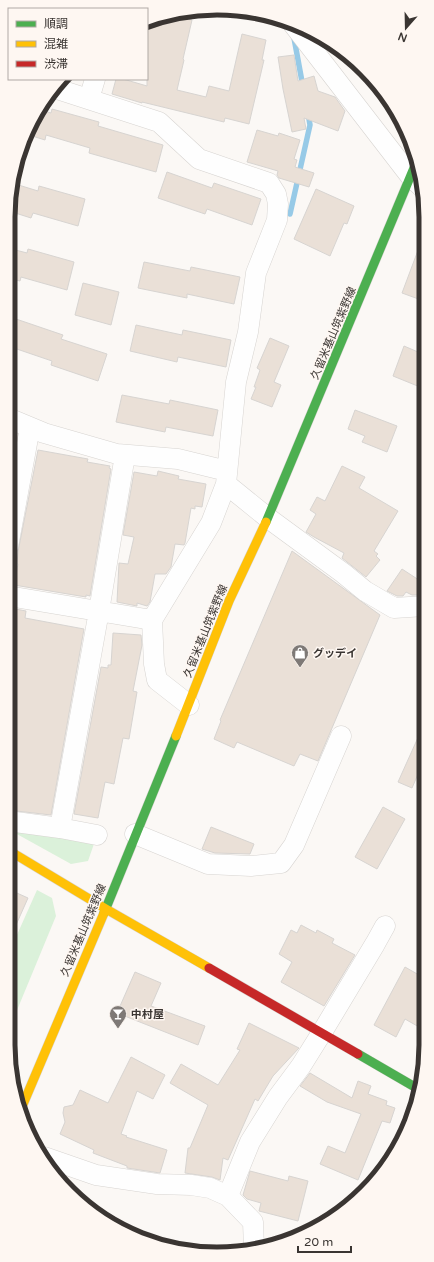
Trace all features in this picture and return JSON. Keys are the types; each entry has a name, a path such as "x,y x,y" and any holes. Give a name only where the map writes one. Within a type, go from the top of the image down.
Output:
{"main road":[{"name":"久留米基山筑紫野線","path":"24,1103 106,909 229,601 268,518 415,180"},
{"path":"15,854 106,909 414,1087"}],"street":[{"path":"301,33 414,172"},
{"path":"89,99 95,80"},
{"path":"60,90 159,122 199,159 269,183 276,194 278,204 277,220 256,273 248,332 236,382 227,478 211,523 152,620 154,664 157,680 189,704"},
{"path":"15,421 44,433 124,455 178,459 227,478 268,518 365,591 394,608 419,606"},
{"path":"15,509 30,427"},
{"path":"60,828 99,611 124,455"},
{"path":"15,597 152,620"},
{"path":"135,834 208,864 251,866 281,863 294,845 341,736"},
{"path":"15,822 98,835"},
{"path":"228,1196 254,1136 278,1097 301,1066 321,1034 385,926"},
{"path":"51,1159 96,1175 157,1184 191,1185 210,1188 228,1196 253,1222 254,1243"}],"green space":[{"path":"17,829 95,841 88,861 71,864 15,833"},
{"path":"37,890 52,898 56,916 15,1015 15,939"}],"building":[{"path":"178,19 192,20 177,90 206,97 209,86 229,91 242,34 266,40 262,60 264,60 249,124 225,118 224,122 142,103 112,94 116,80 126,80 147,86 148,27"},
{"path":"294,55 298,81 314,76 318,91 335,97 345,111 338,131 304,118 306,129 292,132 278,57"},
{"path":"52,109 99,122 98,126 163,145 156,172 89,153 90,148 46,135 45,140 32,136 45,111 51,113"},
{"path":"257,130 278,136 279,133 300,140 294,159 297,160 295,167 314,173 309,187 279,178 277,175 278,171 247,162"},
{"path":"167,172 212,188 214,183 261,199 252,225 207,209 205,214 158,198"},
{"path":"18,185 38,191 39,186 85,199 78,226 33,213 31,218 15,213"},
{"path":"316,189 354,206 347,224 344,223 330,256 294,239"},
{"path":"419,248 419,299 402,293"},
{"path":"28,249 74,262 67,290 21,277 20,281 15,280 15,250 27,253"},
{"path":"144,262 190,271 191,267 240,277 234,304 187,294 187,298 138,288"},
{"path":"83,283 119,292 111,325 75,315"},
{"path":"16,319 63,335 61,339 107,354 98,381 51,365 52,361 15,348"},
{"path":"136,325 182,335 183,330 231,340 226,367 178,357 177,362 130,351"},
{"path":"270,338 289,346 274,382 281,385 272,407 251,399 256,387 254,387 260,370 257,368"},
{"path":"404,346 419,352 419,387 393,376"},
{"path":"122,395 169,404 170,400 218,410 213,436 166,427 165,432 116,422"},
{"path":"355,410 397,426 387,452 362,442 365,436 348,429"},
{"path":"38,450 88,459 87,462 110,466 109,468 111,469 90,596 86,595 86,597 15,585 18,552"},
{"path":"342,466 365,477 359,488 398,511 374,551 378,554 376,556 380,560 366,577 342,558 344,553 306,532 316,514 310,510 317,497 325,501"},
{"path":"158,471 179,476 178,479 206,484 202,507 195,506 195,509 191,508 185,543 184,545 175,544 171,567 166,574 155,574 150,602 147,606 137,603 137,606 117,602 119,563 128,564 134,537 123,535 134,472 157,476"},
{"name":"グッデイ","path":"292,551 380,615 318,761 300,754 294,766 237,742 234,748 214,739 221,721 220,720"},
{"path":"402,569 419,580 418,595 412,595 406,592 403,596 397,596 387,591"},
{"path":"15,609 26,611 25,618 84,629 51,815 15,811"},
{"path":"113,633 141,635 142,645 133,691 137,692 129,739 123,738 114,784 105,782 98,818 74,814 101,667 108,668 108,665 111,665"},
{"path":"419,735 419,772 412,788 398,782"},
{"path":"383,807 405,819 377,869 355,857"},
{"path":"211,827 254,844 250,854 215,853 202,849"},
{"path":"15,892 28,898 15,927"},
{"path":"301,925 316,933 317,930 334,939 332,943 355,955 324,1006 281,982 292,962 279,954 291,930 297,933"},
{"path":"405,967 419,975 419,1027 405,1019 396,1037 374,1025"},
{"path":"135,972 161,983 151,1006 205,1026 198,1045 117,1013"},
{"path":"249,1023 299,1048 273,1076 258,1101 255,1099 228,1160 223,1158 220,1180 212,1177 185,1173 188,1148 190,1148 208,1105 170,1083 181,1064 218,1085 240,1050 237,1049"},
{"path":"131,1057 165,1075 153,1099 137,1091 121,1134 167,1150 160,1173 127,1168 127,1166 93,1153 94,1150 60,1134 65,1122 63,1113 64,1107 73,1105 80,1090 108,1103"},
{"path":"310,1073 352,1098 358,1081 371,1086 368,1094 387,1101 386,1105 395,1108 390,1123 382,1121 358,1180 320,1164 328,1146 345,1153 361,1114 327,1102 300,1086"},
{"path":"250,1171 288,1181 289,1176 308,1181 298,1221 259,1211 261,1203 247,1199 243,1195"}],"waterway":[{"path":"294,38 303,87"},
{"path":"290,214 310,125 308,113"}],"traffic: fast":[{"path":"266,522 413,170"},
{"path":"104,913 176,736"},
{"path":"358,1054 414,1087"}],"traffic: slow":[{"path":"176,736 229,601 266,522"},
{"path":"15,854 106,909 209,968"},
{"path":"24,1103 104,913"}],"traffic: jam":[{"path":"209,968 358,1054"}],"place":[{"name":"グッデイ","path":"300,668"},
{"name":"中村屋","path":"118,1029"}]}
